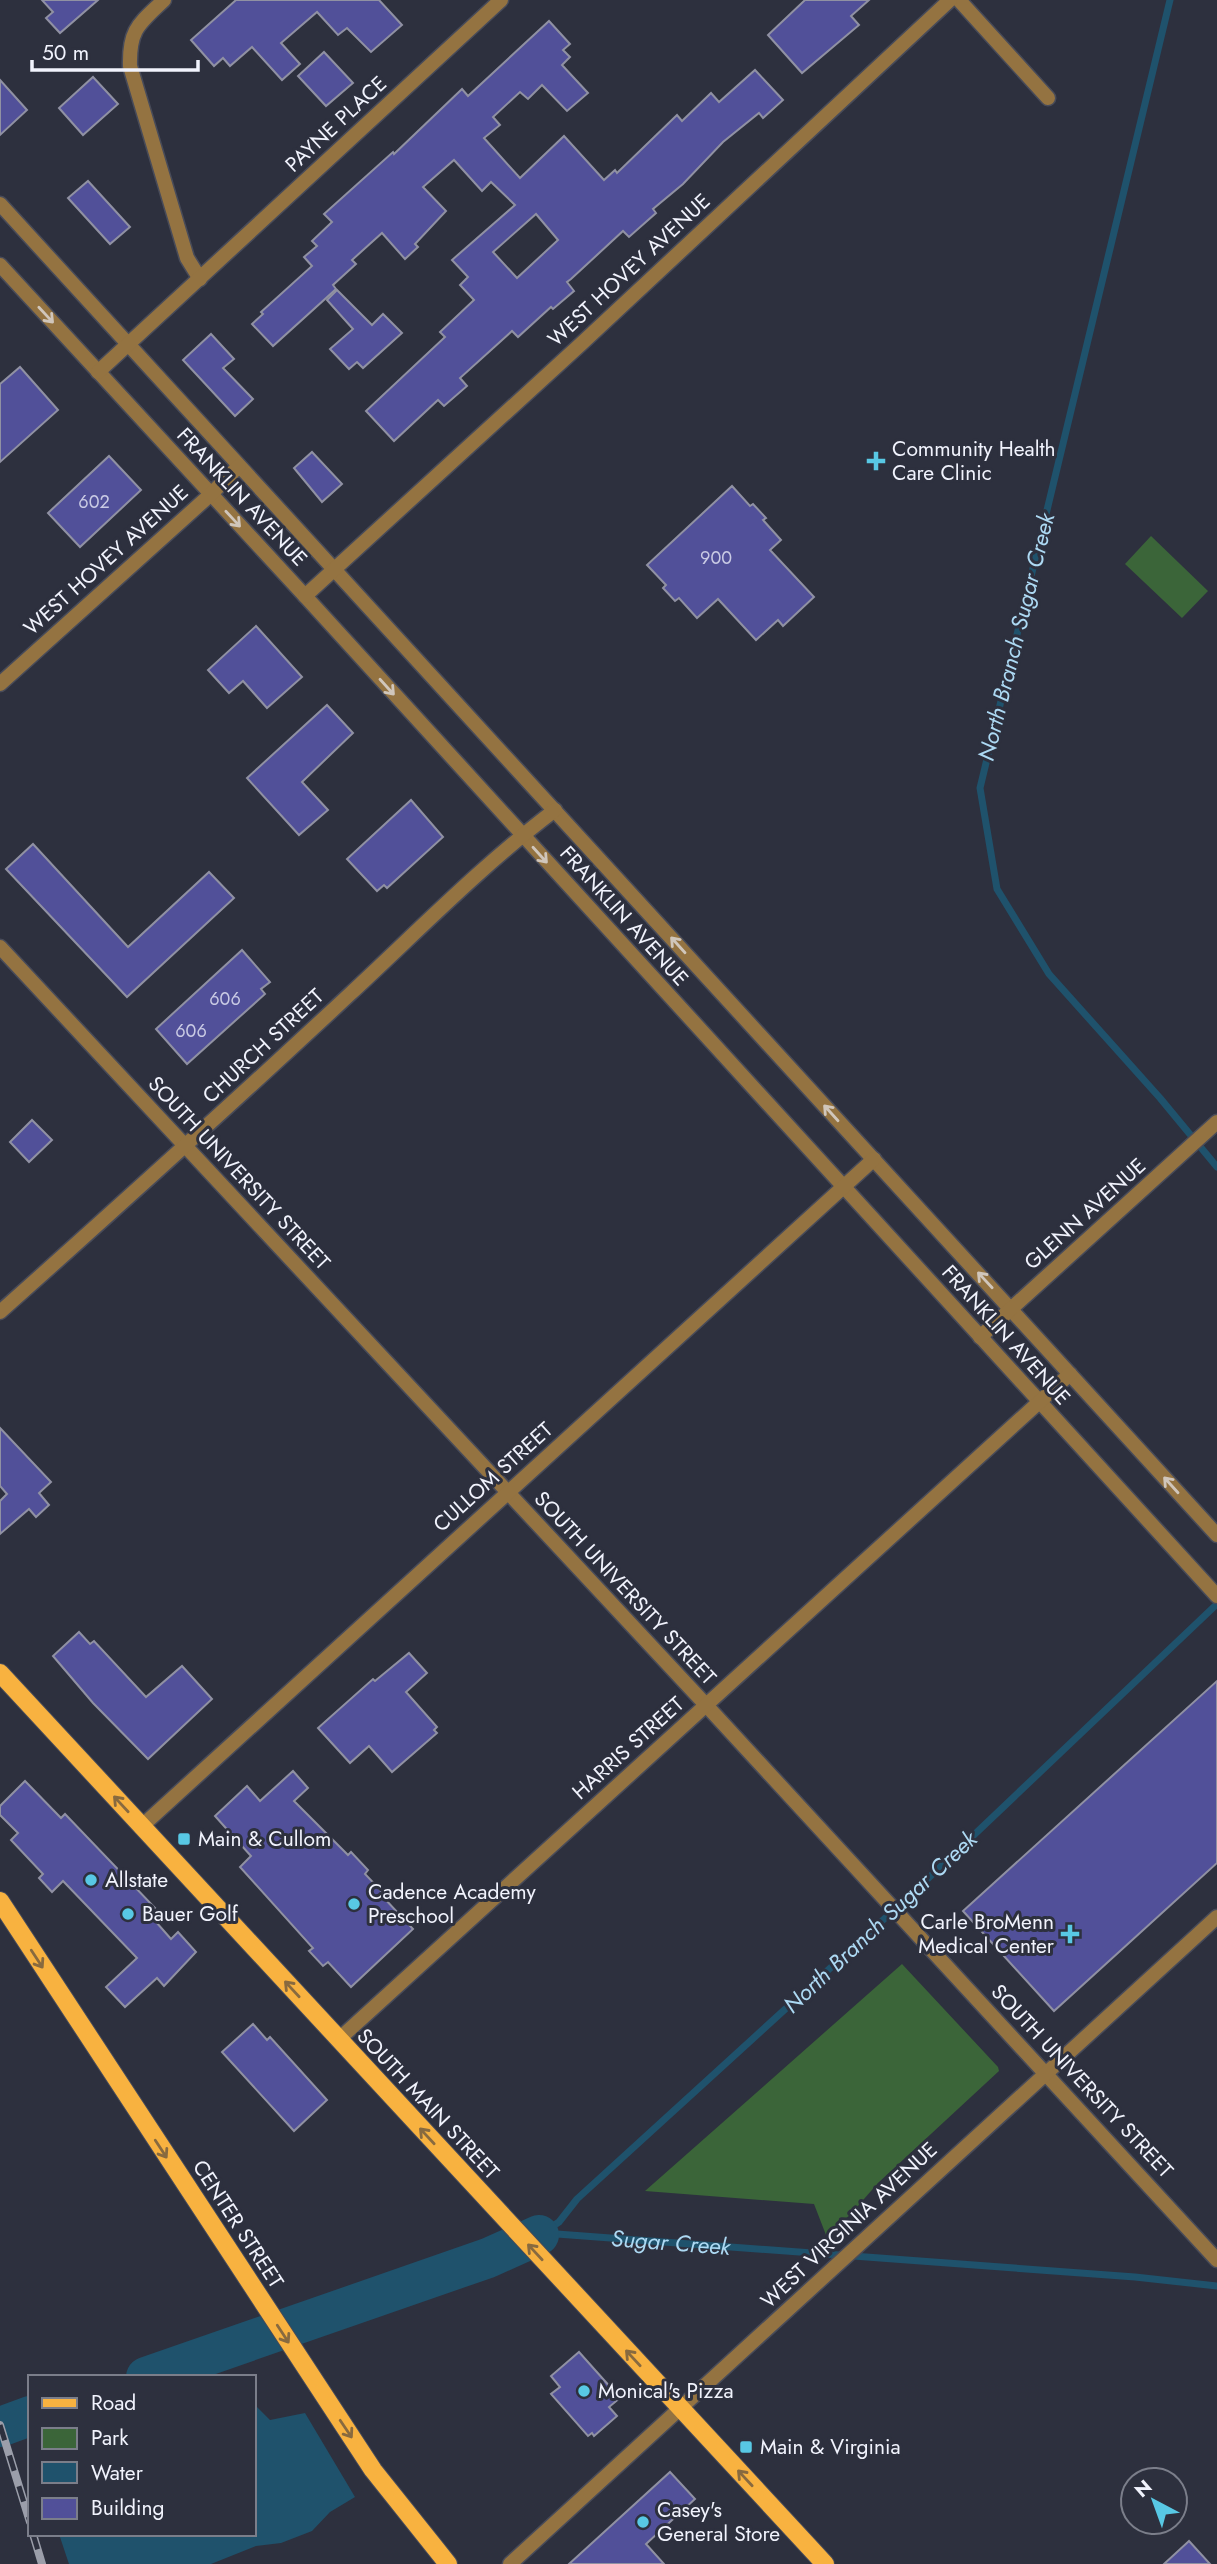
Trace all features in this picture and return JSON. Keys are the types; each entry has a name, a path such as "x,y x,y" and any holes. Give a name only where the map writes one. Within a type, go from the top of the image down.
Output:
{"main road":[{"name":"SOUTH MAIN STREET","path":"0,1673 825,2564"},
{"name":"CENTER STREET","path":"0,1902 373,2470 448,2564"}],"street":[{"path":"164,0 144,19 132,36 129,44 130,66 187,258 200,279"},
{"name":"PAYNE PLACE","path":"98,372 501,0"},
{"name":"WEST HOVEY AVENUE","path":"305,596 581,344 950,0"},
{"path":"959,0 1048,98"},
{"name":"FRANKLIN AVENUE","path":"0,204 1217,1535"},
{"name":"FRANKLIN AVENUE","path":"0,265 1212,1591"},
{"name":"WEST HOVEY AVENUE","path":"0,684 239,466"},
{"name":"CHURCH STREET","path":"0,1312 522,835 555,810"},
{"name":"SOUTH UNIVERSITY STREET","path":"0,947 706,1705 1217,2260"},
{"name":"GLENN AVENUE","path":"980,1337 1217,1122"},
{"name":"CULLOM STREET","path":"142,1826 874,1159"},
{"name":"HARRIS STREET","path":"338,2040 1070,1374"},
{"name":"WEST VIRGINIA AVENUE","path":"510,2564 1217,1917"}],"green space":[{"path":"1151,536 1208,591 1182,618 1125,564"},
{"path":"902,1964 999,2071 878,2183 850,2215 826,2235 814,2204 645,2191"}],"water":[{"path":"256,2406 270,2420 305,2413 355,2497 330,2512 312,2531 281,2543 256,2546 211,2564 69,2564 60,2536 256,2536"}],"building":[{"path":"42,0 98,0 60,33 46,18 53,12"},
{"path":"236,0 379,0 402,25 371,52 347,28 338,35 317,12 281,43 300,64 282,80 252,47 230,66 223,58 214,66 191,40"},
{"path":"805,0 869,0 851,16 859,25 802,73 768,35"},
{"path":"549,21 570,44 563,50 570,57 562,65 588,93 567,111 542,85 528,99 520,92 493,117 500,125 484,138 520,178 564,136 604,180 615,170 617,173 677,115 682,121 711,93 719,102 755,70 783,100 763,118 759,113 723,142 683,184 653,209 656,213 629,237 623,231 567,282 574,291 553,309 551,307 518,337 512,331 460,378 467,386 444,406 438,400 394,441 366,411 445,337 440,332 474,300 460,285 468,277 452,260 515,205 491,182 482,191 454,160 423,187 446,211 415,244 418,247 405,259 382,233 352,260 356,264 333,285 336,289 273,346 252,324 263,314 261,312 312,266 304,257 317,246 312,241 332,222 324,214 393,152 394,154 462,89 468,96","holes":["536,214 558,240 517,278 493,252"]},
{"path":"324,52 353,83 326,106 298,76"},
{"path":"93,77 118,104 83,135 59,108"},
{"path":"0,80 27,110 0,135"},
{"path":"88,181 130,227 110,244 68,198"},
{"path":"337,290 372,325 383,314 402,333 363,368 357,362 349,369 330,349 353,329 327,300"},
{"path":"211,334 234,359 223,368 253,399 235,416 183,360"},
{"path":"20,367 58,410 0,462 0,384"},
{"path":"312,452 342,484 322,502 294,468"},
{"path":"109,456 141,490 80,547 48,513"},
{"path":"732,486 750,506 753,504 766,518 763,520 781,540 770,550 814,597 783,626 778,620 756,640 718,599 697,618 679,598 675,601 663,588 666,585 647,565"},
{"path":"256,626 302,677 267,708 243,681 229,693 208,670"},
{"path":"327,705 353,733 302,782 328,810 299,835 247,778"},
{"path":"411,800 443,837 387,888 384,885 377,891 347,859"},
{"path":"33,844 128,947 209,872 234,898 127,997 6,869"},
{"path":"242,950 270,982 261,989 265,994 187,1064 156,1029"},
{"path":"32,1120 52,1140 29,1162 10,1142"},
{"path":"0,1428 51,1482 39,1493 49,1505 36,1517 29,1509 0,1534 0,1501 7,1494 0,1486"},
{"path":"79,1632 90,1644 94,1641 146,1697 182,1666 212,1699 148,1759 93,1703 53,1656"},
{"path":"409,1653 427,1673 406,1692 437,1727 434,1730 437,1733 392,1772 369,1746 350,1763 318,1728 373,1679 375,1681"},
{"path":"1217,1681 1217,1863 1054,2011 963,1911"},
{"path":"293,1771 308,1788 294,1801 348,1855 351,1852 368,1870 365,1874 413,1929 351,1987 328,1962 323,1966 309,1951 313,1948 240,1867 251,1856 215,1816 247,1786 260,1801"},
{"path":"25,1781 61,1818 65,1814 155,1908 149,1914 171,1939 178,1932 196,1952 164,1986 157,1978 125,2007 106,1987 137,1958 63,1881 52,1892 39,1878 43,1874 11,1840 18,1833 0,1815 0,1806"},
{"path":"253,2024 267,2040 270,2037 327,2100 294,2131 222,2052"},
{"name":"Monical's Pizza","path":"579,2352 620,2398 609,2407 617,2416 594,2436 592,2433 588,2436 551,2394 560,2387 551,2376"},
{"name":"Casey's General Store","path":"670,2472 695,2499 646,2544 664,2564 569,2564"},
{"path":"1189,2541 1210,2564 1164,2564"}],"waterway":[{"name":"North Branch Sugar Creek","path":"1170,0 980,788 997,889 1049,974 1160,1098 1217,1167"},
{"name":"North Branch Sugar Creek","path":"539,2235 559,2222 577,2199 917,1889 1217,1604"},
{"name":"Sugar Creek","path":"541,2235 557,2234 1135,2277 1217,2286"},
{"name":"Sugar Creek","path":"152,2375 488,2258 539,2235"},
{"name":"Sugar Creek","path":"0,2427 28,2417"}],"railway":[{"path":"0,2425 28,2516"},
{"path":"34,2536 42,2564"}],"place":[{"name":"Community Health Care Clinic","path":"876,461"},
{"name":"Main & Cullom","path":"184,1839"},
{"name":"Allstate","path":"91,1880"},
{"name":"Cadence Academy Preschool","path":"354,1904"},
{"name":"Bauer Golf","path":"128,1914"},
{"name":"Carle BroMenn Medical Center","path":"1070,1934"},
{"name":"Monical's Pizza","path":"584,2391"},
{"name":"Main & Virginia","path":"746,2447"},
{"name":"Casey's General Store","path":"643,2522"}]}
